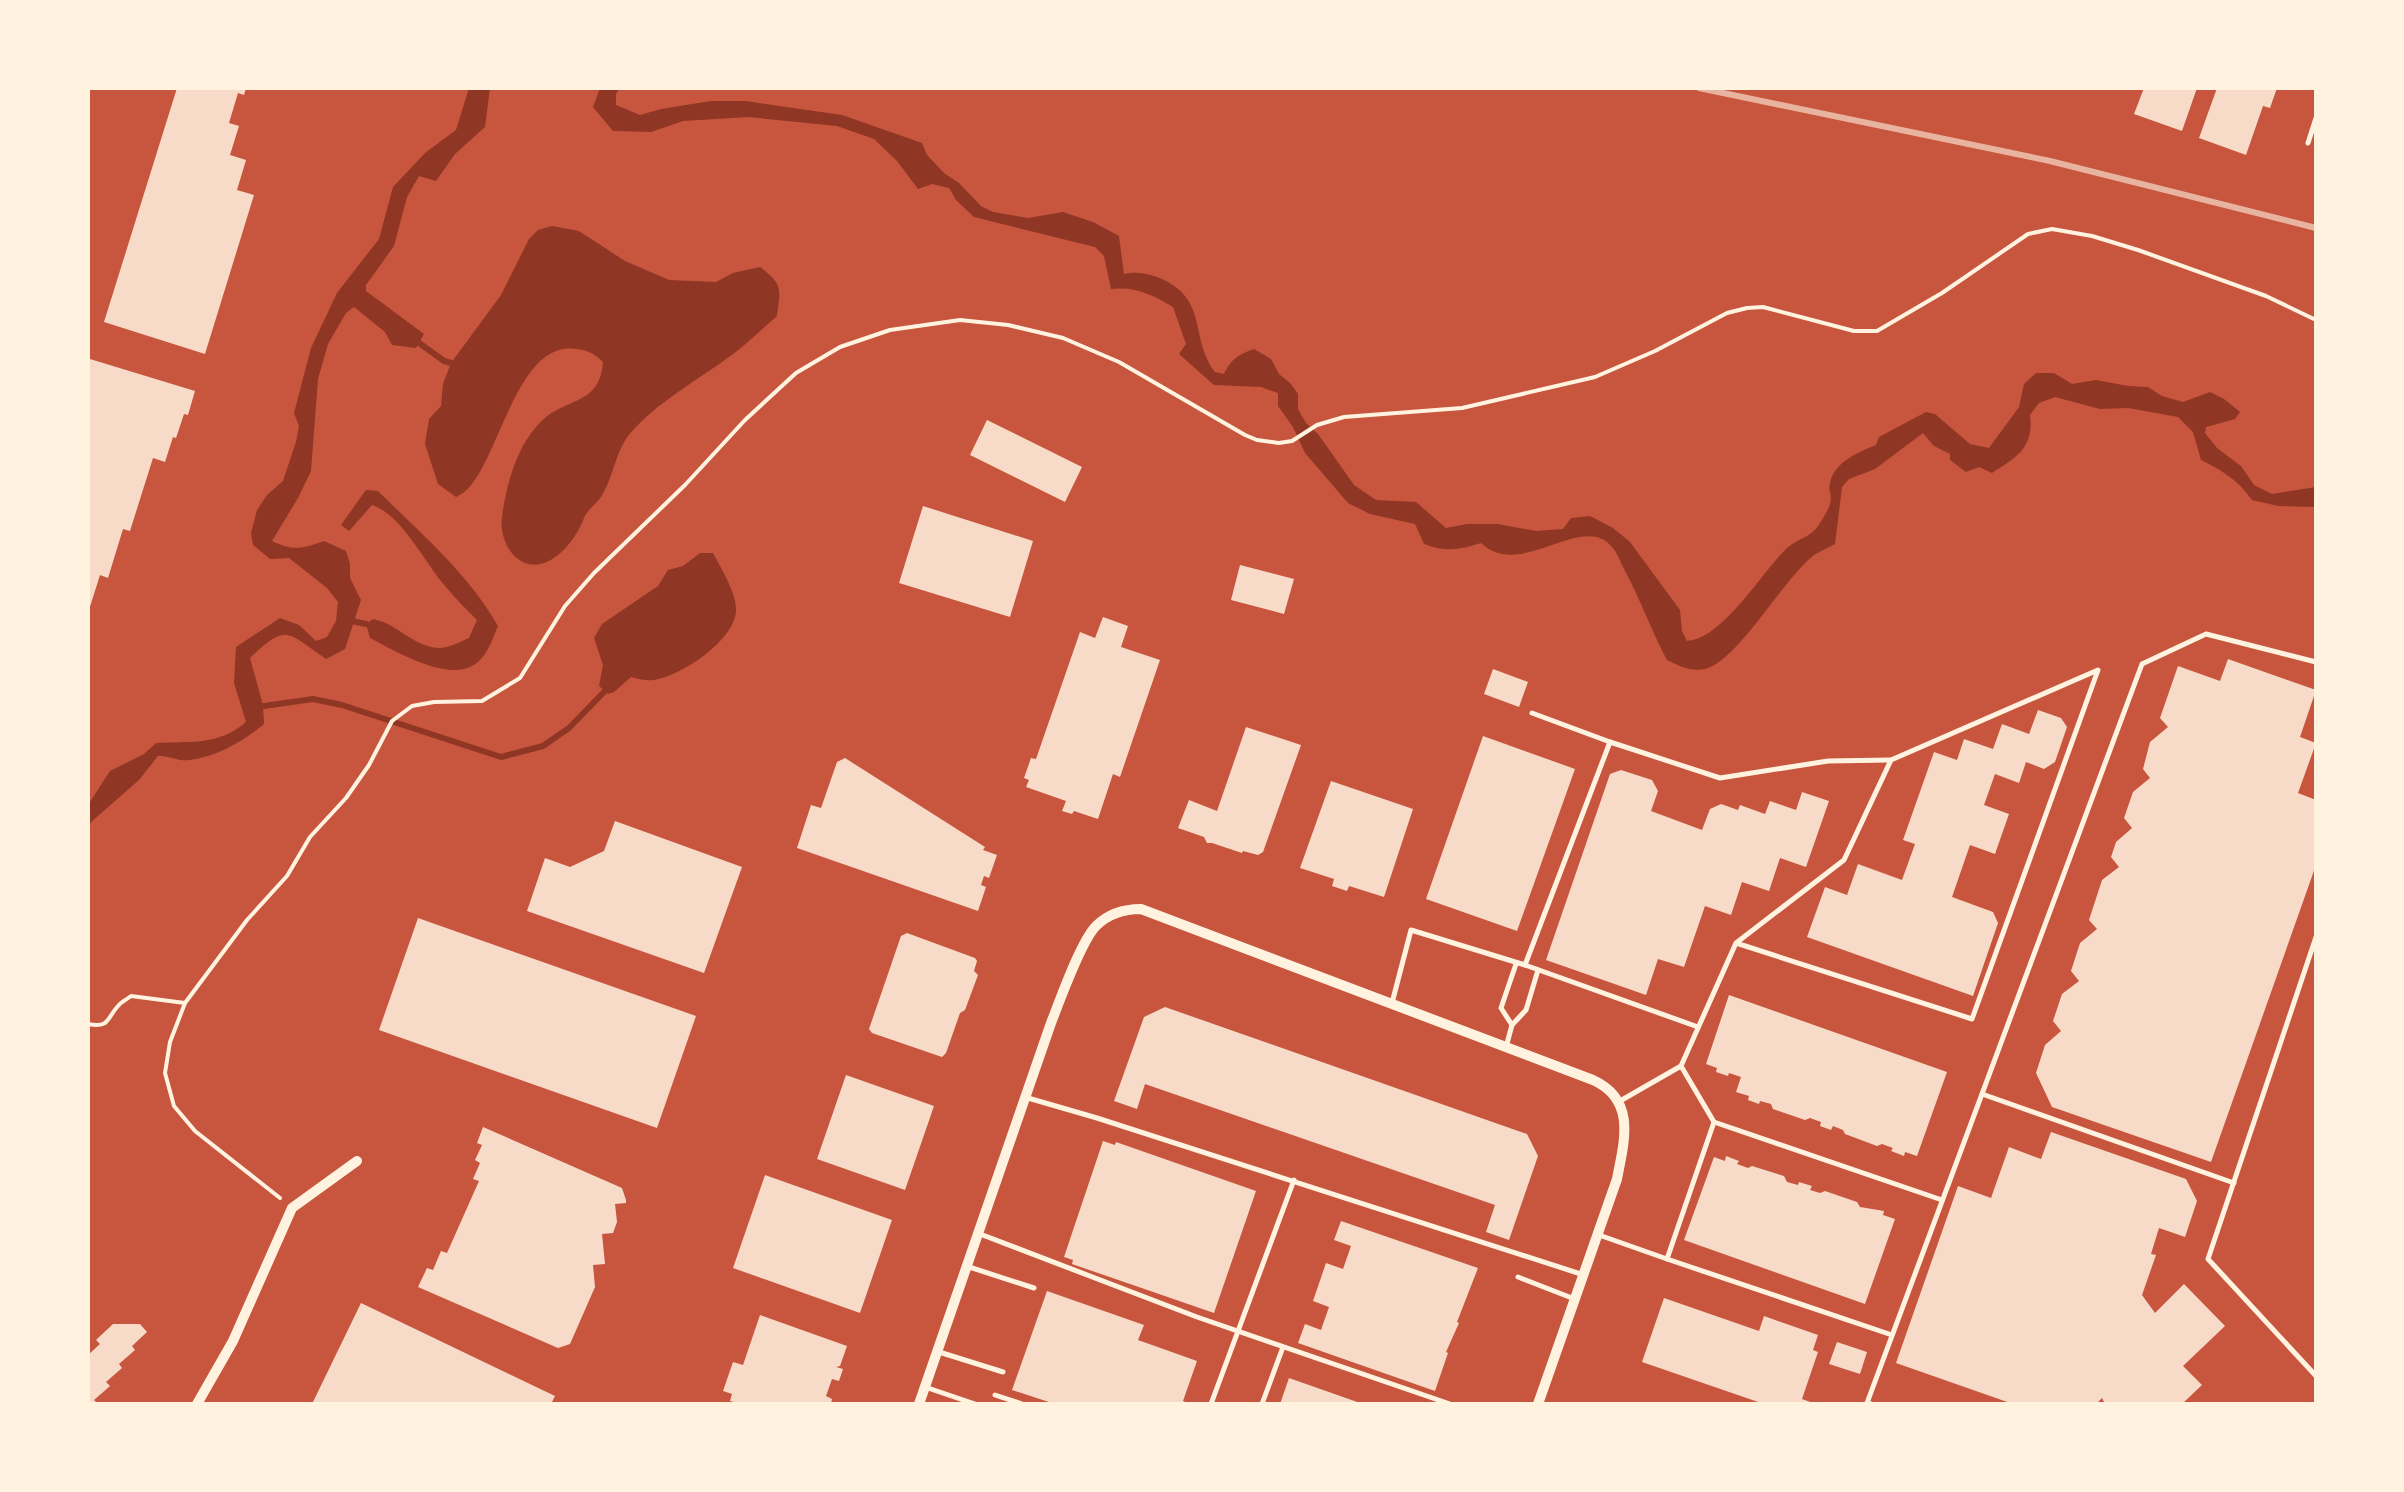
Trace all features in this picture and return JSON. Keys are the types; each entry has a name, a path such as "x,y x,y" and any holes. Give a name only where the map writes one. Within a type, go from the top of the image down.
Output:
{"street":[{"path":"918,1404 1051,1023 1086,943 1094,927 1122,909 1141,909 1604,1085 1625,1116 1624,1151 1538,1404"},
{"path":"197,1404 232,1342 292,1208 357,1161"}],"lane":[{"path":"2308,143 2316,118"},
{"path":"1870,1404 1867,1403 2142,664 2206,634 2316,662"},
{"path":"1532,714 1720,778 1828,761 1890,760 2098,670 1972,1018 1736,943"},
{"path":"1525,966 1610,742"},
{"path":"1617,1102 1681,1066 1736,943 1844,860 1890,760"},
{"path":"1392,1003 1411,930 1516,962 1698,1027"},
{"path":"2316,937 2208,1259 2316,1376"},
{"path":"1512,1025 1501,1008 1516,962"},
{"path":"1506,1047 1512,1025 1526,1010 1538,970"},
{"path":"1681,1066 1714,1122 1942,1200"},
{"path":"1982,1094 2234,1183"},
{"path":"1025,1097 1584,1275"},
{"path":"1668,1259 1714,1122"},
{"path":"1211,1404 1294,1180"},
{"path":"977,1233 1238,1331 1450,1404"},
{"path":"1598,1234 1892,1335"},
{"path":"966,1266 1034,1288"},
{"path":"1518,1277 1575,1299"},
{"path":"1262,1404 1283,1346"},
{"path":"937,1351 1003,1372"},
{"path":"924,1387 974,1404"},
{"path":"995,1395 1022,1404"}],"path":[{"path":"292,1208 195,1130 174,1106 165,1073 170,1042 185,1003 247,920 288,876 310,837 346,798 392,721 412,706 482,701 520,678 564,606 594,573 744,420 796,374 840,347 890,330 960,320 1008,325 1064,338 1119,362 1257,440 1279,443 1344,417 1462,408 1596,377 1727,313 1747,308 1762,308 1854,331 1878,331 1942,294 2028,234 2052,229 2138,250 2266,296 2316,320"},
{"path":"88,1024 99,1026 109,1020 131,996 185,1003"}],"shaded area":[{"path":"469,88 490,88 485,127 455,154 436,181 419,176 407,197 394,246 366,285 366,291 424,334 416,348 392,345 385,332 354,307 346,313 328,344 318,379 311,471 272,541 298,548 324,541 346,551 350,578 361,600 345,649 326,659 288,635 272,639 250,658 264,724 220,752 186,760 158,756 139,780 91,822 88,831 88,805 110,771 144,754 156,743 214,739 246,722 234,683 236,647 280,618 299,625 316,641 327,637 336,621 338,602 327,588 289,558 270,559 253,545 251,533 257,510 283,481 296,442 299,426 294,413 311,348 337,293 379,239 393,187 425,153 456,130"},
{"path":"600,88 620,88 616,105 640,115 711,101 745,101 842,115 922,143 927,155 944,173 993,212 1028,218 1063,212 1093,222 1119,236 1124,274 1157,277 1186,298 1215,372 1224,374 1236,358 1254,349 1271,359 1298,394 1298,409 1306,423 1354,485 1376,500 1416,502 1446,528 1498,524 1536,531 1563,529 1571,518 1590,516 1630,542 1680,610 1687,641 1701,637 1728,617 1787,548 1815,530 1830,505 1832,476 1848,459 1926,412 1935,414 1970,444 1989,448 2019,407 2024,384 2036,373 2054,373 2072,384 2096,380 2148,387 2183,402 2210,392 2240,412 2235,419 2206,427 2205,433 2217,448 2241,466 2254,485 2272,494 2316,487 2316,507 2278,506 2252,500 2230,477 2201,460 2193,432 2178,417 2128,408 2100,409 2055,397 2039,403 2030,415 2029,436 2022,450 1992,473 1979,467 1966,472 1923,433 1875,469 1849,479 1842,487 1835,544 1802,566 1732,651 1705,669 1690,669 1667,660 1617,554 1599,538 1568,540 1514,555 1497,553 1481,543 1459,549 1438,548 1424,544 1415,524 1370,514 1348,503 1305,453 1278,406 1278,393 1261,387 1214,385 1179,354 1186,344 1173,307 1144,292 1111,289 1104,256 1095,247 974,217 949,188 932,184 918,189 874,139 837,126 748,117 683,121 651,132 613,131 593,107"},
{"path":"552,226 579,231 625,261 669,280 716,282 733,273 760,267 777,283 779,299 777,316 752,339 634,429 601,497 574,537 550,560 530,564 511,552 502,531 513,468 523,446 547,416 595,387 603,362 576,349 554,352 536,366 520,388 483,467 470,486 456,497 438,484 425,444 429,419 441,406 443,384 451,363 501,295 529,239 538,230"},
{"path":"366,490 378,491 458,571 498,626 488,649 468,668 455,670 425,664 370,638 366,624 373,619 421,643 443,648 469,638 477,620 383,510 372,505 349,531 341,525"},
{"path":"700,553 713,553 734,597 736,611 726,634 678,672 654,680 631,677 608,694 599,686 603,665 594,638 602,624 658,586 668,570 683,566"}],"building":[{"path":"177,88 246,88 244,95 238,93 229,123 239,126 230,155 246,160 237,190 254,195 205,354 104,322"},
{"path":"2144,88 2197,88 2182,131 2134,114"},
{"path":"2217,88 2277,88 2270,108 2263,106 2246,155 2199,138"},
{"path":"90,359 195,391 165,462 153,458 130,531 123,529 108,578 100,575 88,613 88,366"},
{"path":"987,420 1082,467 1065,502 970,455"},
{"path":"923,506 1033,541 1010,617 899,583"},
{"path":"1240,565 1294,579 1284,614 1231,600"},
{"path":"1103,617 1128,626 1121,647 1160,660 1120,777 1113,774 1098,819 1062,811 1066,801 1026,787 1029,780 1024,778 1031,758 1036,759 1080,632 1095,638"},
{"path":"2228,659 2316,690 2300,737 2316,743 2298,793 2316,800 2316,865 2211,1162 2052,1107 2036,1073 2045,1045 2061,1031 2053,1021 2062,994 2079,981 2071,971 2080,943 2097,929 2089,920 2102,880 2119,867 2111,857 2116,842 2132,828 2124,818 2133,792 2150,778 2143,769 2150,742 2168,727 2160,718 2178,666 2220,681"},
{"path":"1493,669 1528,682 1519,707 1484,694"},
{"path":"2038,710 2061,718 2067,727 2055,762 2044,769 2026,762 2019,783 1995,774 1984,805 2009,814 1995,854 1970,845 1952,897 1993,912 1998,923 1973,996 1807,937 1825,887 1847,895 1858,864 1902,880 1915,844 1903,840 1934,752 1957,760 1964,739 1993,749 2002,724 2029,734"},
{"path":"1246,727 1301,745 1263,852 1258,855 1207,843 1204,837 1178,828 1189,800 1217,811"},
{"path":"1483,736 1575,769 1517,931 1426,899"},
{"path":"845,758 985,847 983,850 997,855 989,878 984,876 981,885 986,887 978,911 797,848 811,805 821,808 837,762"},
{"path":"1621,770 1652,780 1658,791 1651,811 1702,830 1710,809 1721,804 1738,810 1740,805 1765,814 1770,801 1796,810 1802,792 1829,801 1806,867 1780,858 1769,891 1742,882 1731,915 1705,906 1684,967 1658,959 1646,995 1546,960 1610,774"},
{"path":"1331,781 1413,809 1384,897 1349,886 1347,891 1332,886 1334,879 1300,868"},
{"path":"615,821 742,867 704,973 527,911 545,858 570,867 604,851"},
{"path":"418,918 696,1016 657,1128 379,1030"},
{"path":"907,933 977,961 974,971 978,975 942,1057 869,1029 901,936"},
{"path":"1729,995 1947,1072 1917,1156 1905,1152 1904,1156 1891,1151 1893,1148 1877,1146 1833,1126 1831,1130 1820,1126 1821,1122 1773,1109 1771,1104 1759,1104 1736,1092 1741,1077 1716,1072 1717,1068 1706,1064"},
{"path":"1165,1007 1527,1134 1538,1156 1509,1240 1486,1232 1495,1205 1145,1084 1137,1109 1114,1101 1144,1017"},
{"path":"846,1075 934,1106 905,1190 817,1159"},
{"path":"483,1127 622,1188 626,1203 615,1204 617,1222 613,1233 602,1234 605,1264 593,1265 595,1287 570,1344 558,1348 418,1287 427,1268 433,1270 441,1251 447,1253 479,1181 473,1179 480,1163 475,1160 482,1145 477,1143"},
{"path":"2051,1132 2186,1179 2197,1201 2185,1237 2159,1228 2151,1254 2156,1255 2142,1295 2155,1313 2184,1284 2225,1326 2183,1366 2202,1385 2182,1404 2105,1404 2102,1398 2096,1404 2013,1404 1896,1363 1958,1186 1991,1198 2009,1147 2041,1159"},
{"path":"1103,1141 1115,1145 1116,1142 1256,1191 1214,1313 1072,1264 1073,1260 1064,1257"},
{"path":"1726,1156 1748,1168 1784,1176 1787,1182 1799,1182 1812,1186 1810,1190 1825,1191 1857,1202 1860,1207 1884,1211 1883,1215 1895,1219 1865,1304 1684,1240 1714,1157 1725,1161"},
{"path":"765,1175 892,1220 860,1313 733,1268"},
{"path":"1341,1221 1478,1268 1435,1391 1298,1343 1305,1324 1321,1330 1329,1307 1313,1301 1326,1263 1343,1269 1351,1246 1334,1240"},
{"path":"1047,1291 1144,1325 1138,1340 1197,1361 1183,1401 1190,1404 1055,1404 1012,1390"},
{"path":"1664,1298 1759,1331 1764,1316 1818,1335 1813,1350 1818,1352 1802,1399 1816,1404 1764,1404 1642,1362"},
{"path":"361,1303 555,1396 551,1404 312,1404"},
{"path":"760,1315 847,1346 840,1366 836,1367 843,1369 839,1381 832,1379 826,1396 832,1399 831,1404 730,1401 732,1394 723,1391 733,1362 743,1365"},
{"path":"113,1324 140,1324 147,1332 119,1364 122,1368 106,1382 110,1386 94,1400 98,1404 88,1404 88,1355 100,1344 96,1340"},
{"path":"1837,1342 1867,1352 1860,1374 1829,1364"},
{"path":"1289,1378 1363,1404 1280,1404"}],"waterway":[{"path":"415,340 451,363"},
{"path":"347,620 366,624"},
{"path":"257,707 313,699 501,757 543,746 569,728 604,692"}],"railway":[{"path":"1699,88 2050,161 2316,228"}]}
